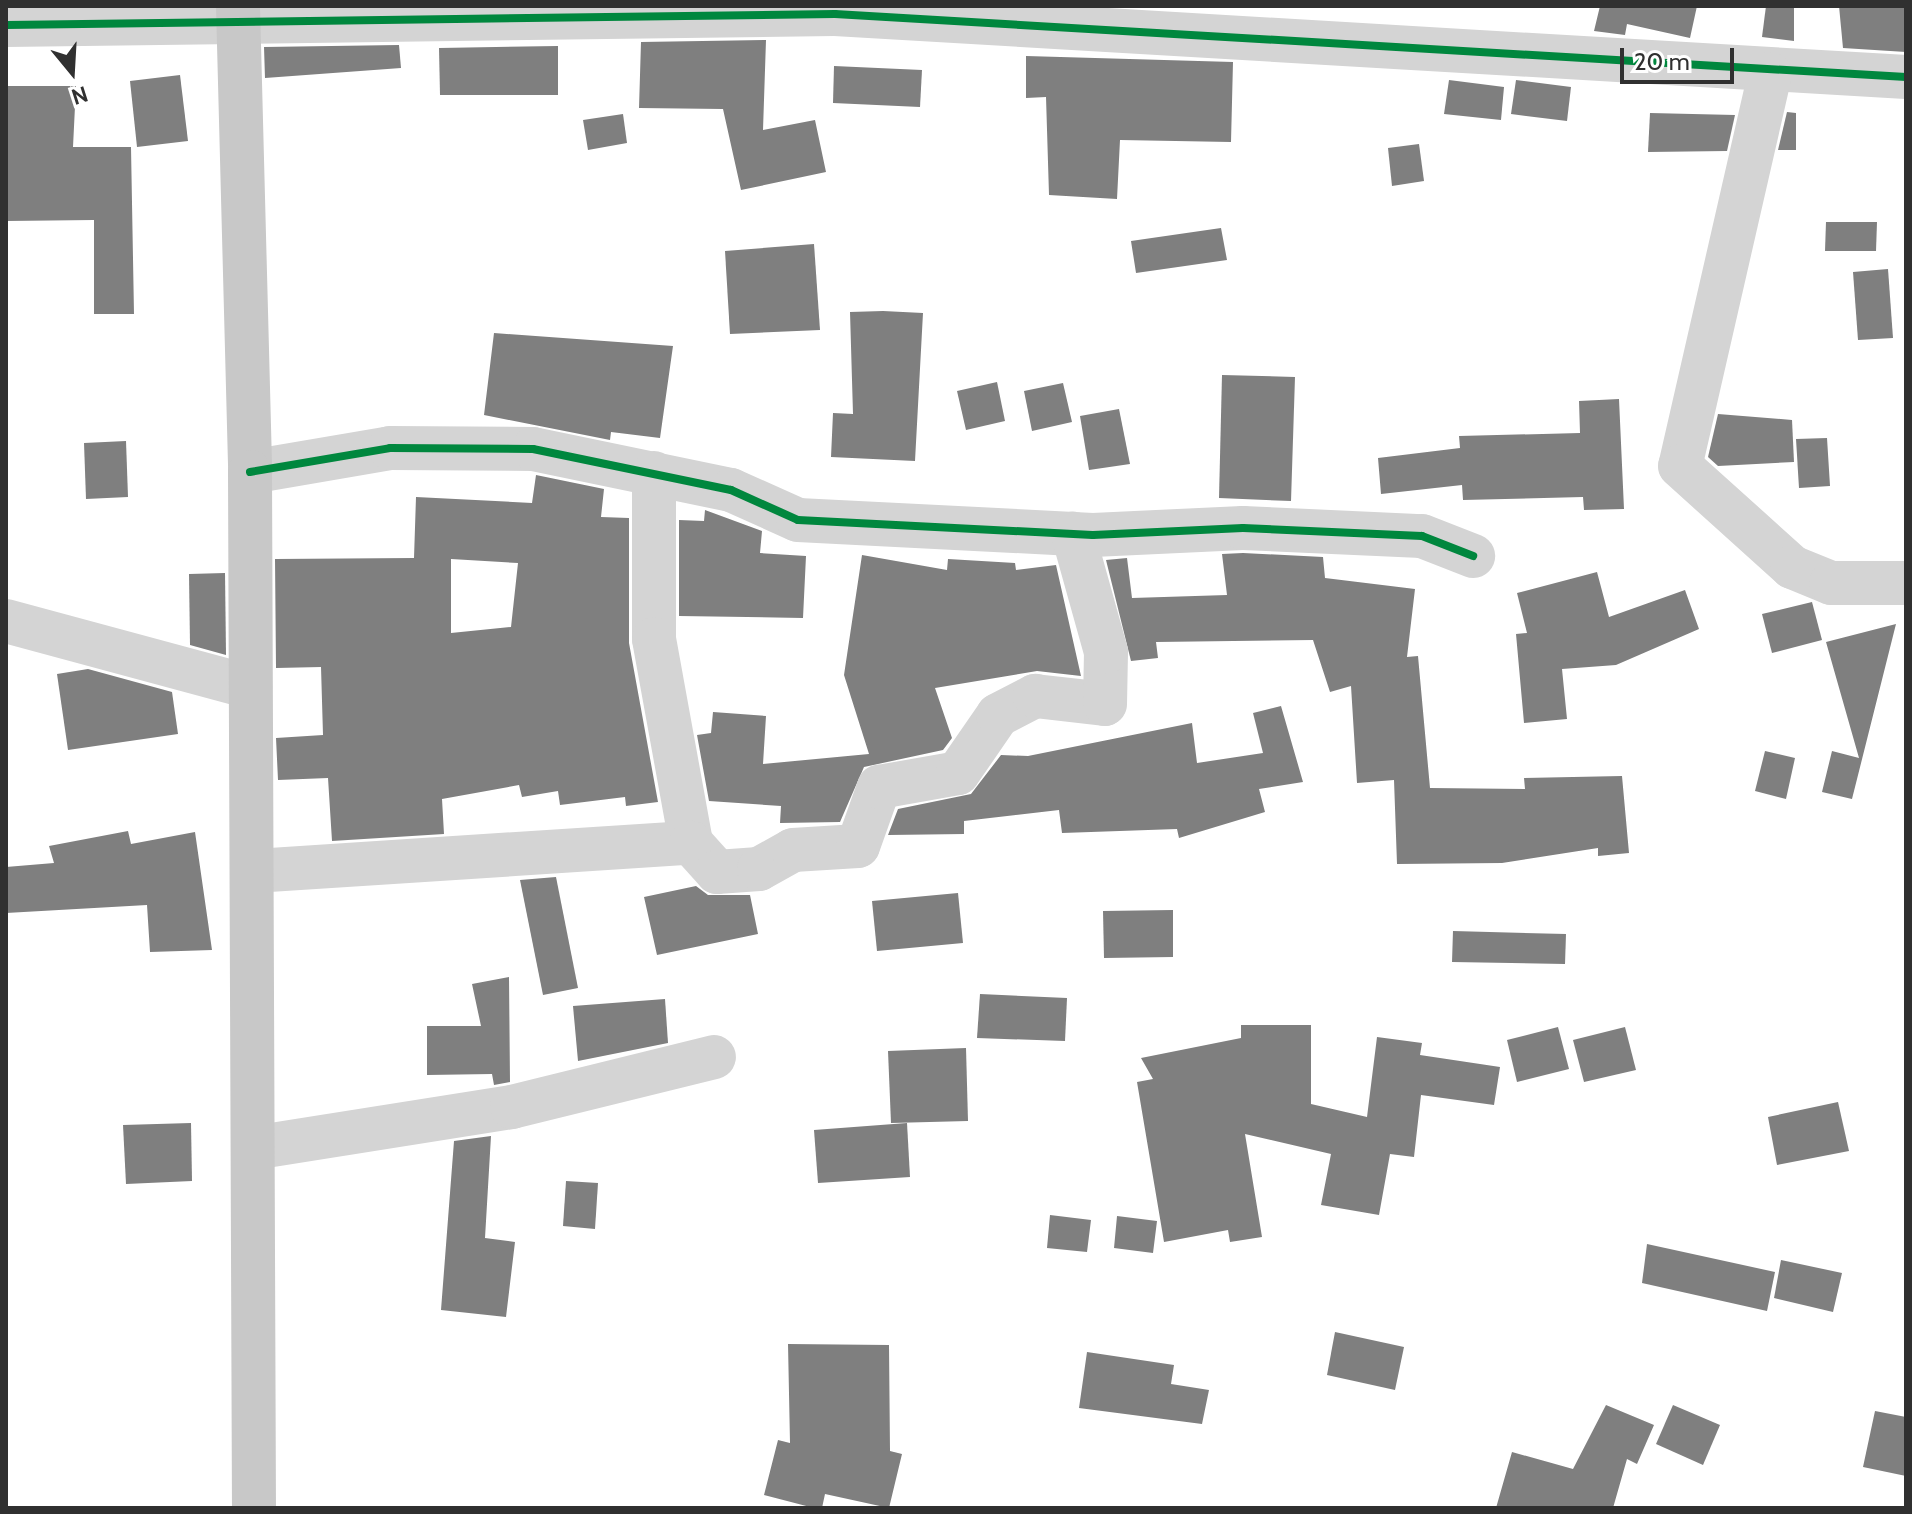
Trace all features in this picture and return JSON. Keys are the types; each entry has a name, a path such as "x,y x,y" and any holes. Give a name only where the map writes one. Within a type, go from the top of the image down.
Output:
{"main road":[{"path":"239,11 250,472 254,1508"}],"street":[{"path":"6,25 239,11 835,14 1770,74 1906,77"},
{"path":"1770,74 1680,466 1792,567 1831,583 1906,583"},
{"path":"250,472 390,448 533,449 731,490 798,520 1073,534 1243,528 1422,536 1473,556"},
{"path":"654,473 654,639 691,843 717,872 759,869 793,850 858,846 879,787 958,773 998,715 1035,696 1105,704 1106,652 1073,534"},
{"path":"6,621 250,687"},
{"path":"253,871 691,843"},
{"path":"253,1148 512,1107 714,1057"}],"building":[{"path":"1600,6 1697,6 1690,38 1627,24 1625,35 1594,31"},
{"path":"1766,6 1794,6 1794,41 1762,37"},
{"path":"1839,6 1906,6 1906,52 1843,48"},
{"path":"766,40 763,130 815,120 826,172 741,190 723,109 639,108 641,42"},
{"path":"399,45 401,68 265,78 264,47"},
{"path":"558,46 558,95 440,95 439,48"},
{"path":"1026,56 1233,62 1231,142 1120,140 1117,199 1049,195 1046,97 1026,98"},
{"path":"834,66 922,70 920,107 833,103"},
{"path":"180,75 188,141 137,147 130,81"},
{"path":"1449,80 1504,87 1501,120 1444,114"},
{"path":"1516,80 1571,87 1567,121 1511,114"},
{"path":"6,86 76,86 73,147 131,147 134,314 94,314 94,220 6,221"},
{"path":"1787,112 1796,113 1796,150 1778,150"},
{"path":"1650,113 1735,115 1727,151 1648,152"},
{"path":"623,114 627,143 588,150 583,120"},
{"path":"1419,144 1424,181 1392,186 1388,148"},
{"path":"1826,222 1877,222 1876,251 1825,251"},
{"path":"1221,228 1227,260 1136,273 1131,241"},
{"path":"814,244 820,330 730,334 725,251"},
{"path":"1888,269 1893,338 1858,340 1853,272"},
{"path":"850,312 923,313 915,461 831,457 833,413 853,414"},
{"path":"494,333 673,346 660,438 611,432 610,440 484,415"},
{"path":"1222,375 1295,377 1291,501 1219,498"},
{"path":"997,382 1005,421 966,430 957,391"},
{"path":"1063,383 1072,422 1032,431 1024,391"},
{"path":"1619,399 1624,509 1584,510 1583,497 1463,500 1462,485 1381,494 1378,458 1460,448 1459,436 1580,433 1579,401"},
{"path":"1119,409 1130,464 1089,470 1080,416"},
{"path":"1718,414 1792,420 1794,462 1718,466 1708,457"},
{"path":"1827,438 1830,486 1799,488 1796,439"},
{"path":"126,441 128,497 86,499 84,443"},
{"path":"536,475 604,489 601,517 629,518 629,643 658,802 626,806 625,797 560,805 558,791 522,797 519,785 442,799 444,834 332,841 328,778 278,780 276,738 323,735 321,667 276,668 275,559 414,558 416,497 532,503","holes":["451,559 518,563 511,627 451,633"]},
{"path":"705,510 762,531 760,553 806,556 803,618 679,616 679,520 704,521"},
{"path":"1222,554 1323,557 1325,578 1415,589 1407,657 1418,656 1430,788 1525,789 1524,778 1622,776 1629,853 1598,856 1598,848 1502,863 1397,864 1394,780 1357,783 1351,686 1330,692 1313,640 1156,642 1158,658 1131,661 1106,560 1127,558 1132,598 1227,595"},
{"path":"862,555 947,570 948,559 1015,563 1016,570 1056,565 1081,676 1037,671 935,688 952,738 943,750 864,767 840,822 780,823 781,806 709,801 697,735 711,733 713,712 766,716 763,764 869,754 844,675"},
{"path":"1597,572 1609,617 1685,590 1699,629 1616,665 1562,669 1567,719 1524,723 1516,634 1527,633 1517,593"},
{"path":"225,573 226,655 190,645 189,574"},
{"path":"1812,602 1822,640 1772,653 1762,614"},
{"path":"1896,624 1852,799 1822,792 1832,751 1859,758 1826,642"},
{"path":"88,669 172,692 178,734 68,750 57,674"},
{"path":"1281,706 1303,782 1259,789 1265,812 1179,838 1177,829 1062,833 1059,810 964,821 964,834 888,835 898,809 971,794 1001,755 1028,756 1192,723 1197,763 1263,753 1253,713"},
{"path":"1765,751 1795,758 1786,799 1755,791"},
{"path":"128,831 131,844 195,832 212,950 150,952 147,905 6,913 6,867 54,863 49,846"},
{"path":"556,877 578,988 543,995 520,880"},
{"path":"696,886 708,895 750,895 758,934 657,955 644,897"},
{"path":"958,893 963,943 877,951 872,901"},
{"path":"1173,910 1173,957 1104,958 1103,911"},
{"path":"1453,931 1566,934 1565,964 1452,962"},
{"path":"509,977 510,1082 494,1085 492,1074 427,1075 427,1026 481,1026 472,984"},
{"path":"980,994 1067,998 1065,1041 977,1038"},
{"path":"665,999 668,1043 578,1061 573,1006"},
{"path":"1241,1025 1311,1025 1311,1104 1367,1117 1377,1037 1422,1043 1420,1055 1500,1067 1494,1105 1421,1095 1414,1157 1390,1154 1379,1215 1321,1205 1331,1154 1245,1134 1262,1237 1230,1242 1228,1230 1164,1242 1137,1082 1153,1079 1141,1058 1241,1038"},
{"path":"1558,1027 1569,1069 1517,1082 1507,1040"},
{"path":"1625,1027 1636,1070 1584,1082 1573,1040"},
{"path":"966,1048 968,1121 891,1123 888,1051"},
{"path":"1838,1102 1849,1151 1777,1165 1768,1117"},
{"path":"191,1123 192,1181 126,1184 123,1125"},
{"path":"907,1123 910,1177 818,1183 814,1130"},
{"path":"491,1136 485,1238 515,1242 506,1317 441,1310 454,1141"},
{"path":"566,1181 598,1183 595,1229 563,1226"},
{"path":"1050,1215 1091,1220 1087,1252 1047,1248"},
{"path":"1117,1216 1157,1221 1153,1253 1114,1248"},
{"path":"1647,1244 1775,1272 1767,1311 1642,1283"},
{"path":"1781,1260 1842,1273 1833,1312 1774,1298"},
{"path":"1335,1332 1404,1347 1395,1390 1327,1375"},
{"path":"788,1344 889,1345 890,1451 902,1454 889,1508 825,1494 822,1508 814,1508 764,1495 778,1440 790,1443"},
{"path":"1087,1352 1174,1365 1171,1384 1209,1390 1202,1424 1079,1408"},
{"path":"1606,1405 1654,1425 1637,1464 1627,1459 1613,1508 1496,1508 1512,1452 1573,1469"},
{"path":"1673,1405 1720,1425 1703,1465 1656,1444"},
{"path":"1875,1411 1906,1417 1906,1476 1863,1467"}],"cycle path":[{"path":"6,25 835,14 1906,77"},
{"path":"250,472 390,448 533,449 731,490 798,520 1093,535 1243,528 1422,536 1473,556"}]}
